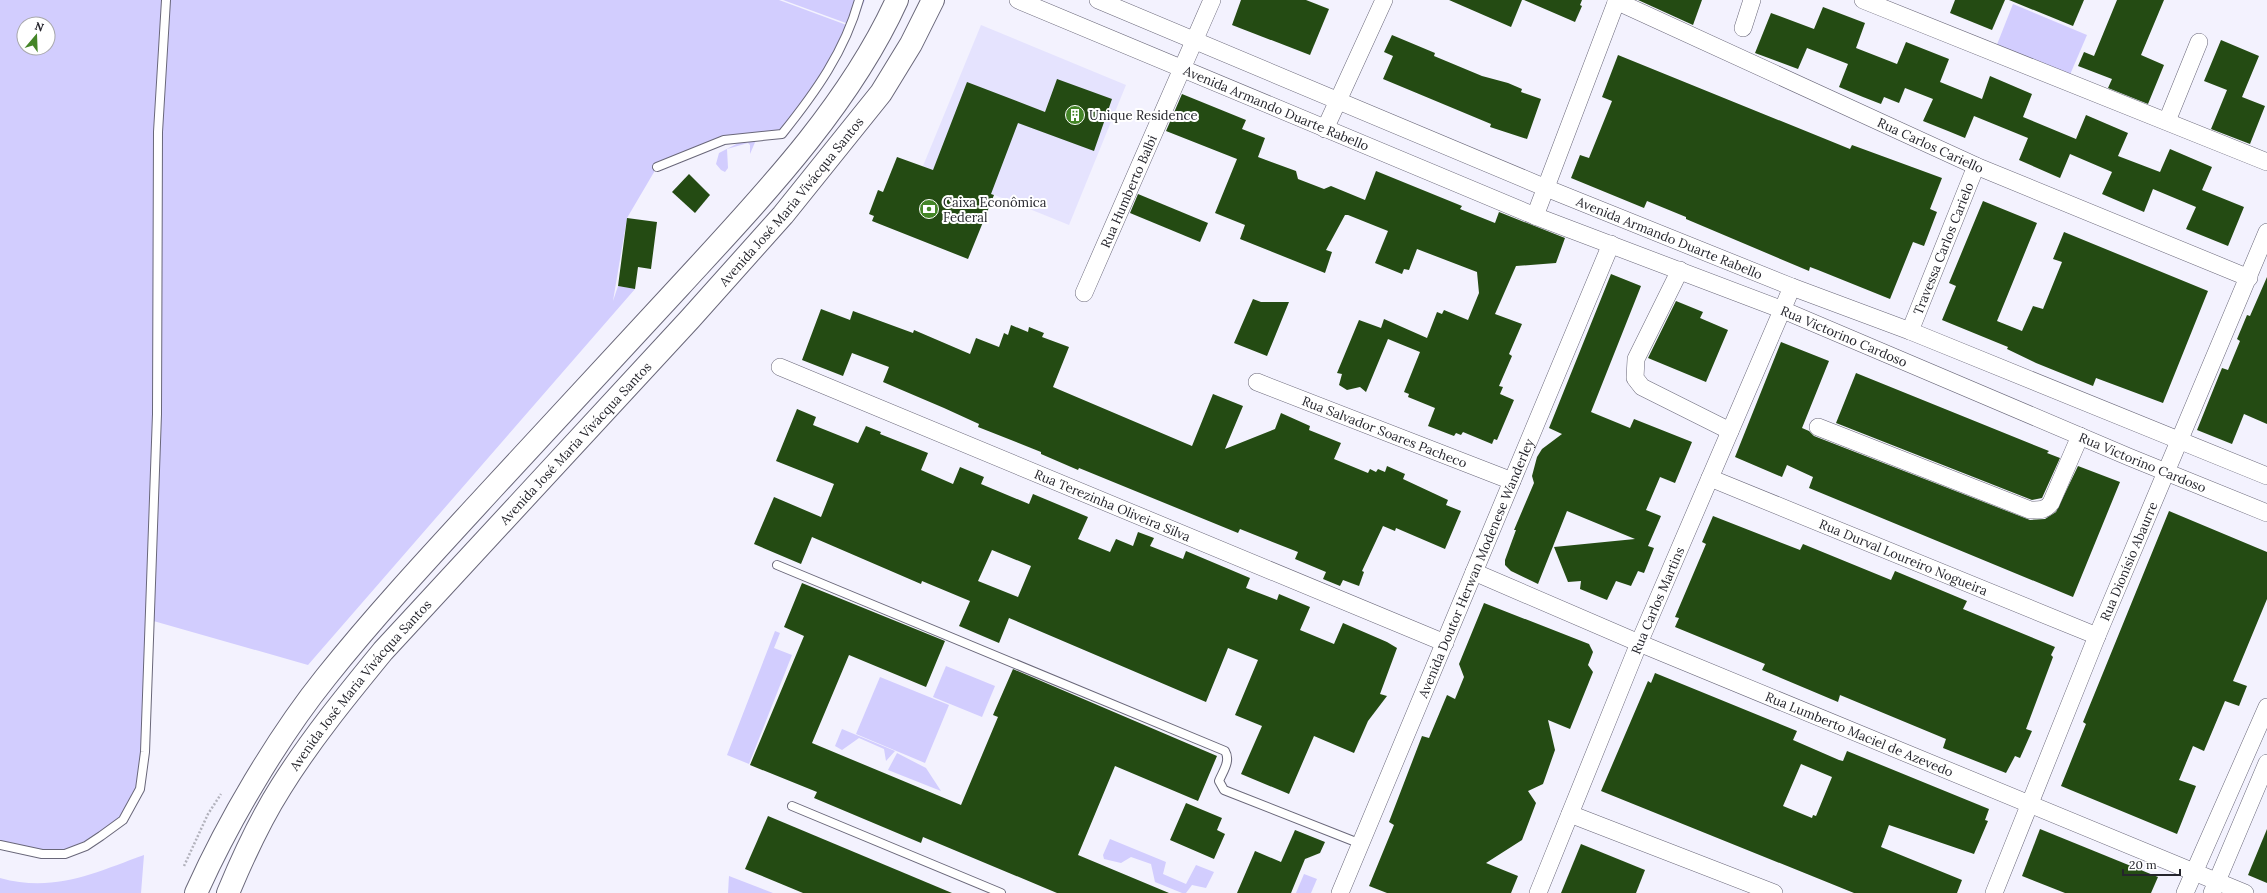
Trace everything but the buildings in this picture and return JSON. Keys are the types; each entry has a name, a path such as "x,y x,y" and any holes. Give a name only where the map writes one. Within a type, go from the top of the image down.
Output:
{"main road":[{"name":"Avenida José Maria Vivácqua Santos","path":"196,893 208,865 260,774 324,679 438,547 724,239 787,166 851,82 887,23 897,0"},
{"name":"Avenida José Maria Vivácqua Santos","path":"228,893 242,860 280,788 351,689 383,651 479,550 783,215 881,93 911,44 933,0"}],"street":[{"name":"Avenida Armando Duarte Rabello","path":"1018,0 1181,67 1325,130 1535,216 1782,310"},
{"name":"Avenida Armando Duarte Rabello","path":"1098,0 1193,42 1338,100 1546,188 1792,288"},
{"name":"Rua Humberto Balbi","path":"1084,293 1181,67 1212,0"},
{"path":"1325,130 1384,0"},
{"path":"1743,28 1752,0"},
{"path":"1863,0 2267,162"},
{"path":"1535,216 1616,1"},
{"name":"Rua Carlos Cariello","path":"1616,1 1976,166 2249,278"},
{"path":"2167,121 2199,42"},
{"name":"Travessa Carlos Carielo","path":"1910,331 1976,166"},
{"name":"Rua Dionísio Abaurre","path":"1994,893 2097,636 2249,278 2267,232"},
{"name":"Avenida Doutor Herwan Modenese Wanderley","path":"1340,893 1611,244"},
{"path":"1680,270 1636,359 1635,378 1642,386 1730,431"},
{"name":"Rua Victorino Cardoso","path":"2267,476 2180,439 1910,331 1792,288 1782,310 2166,473 2267,513"},
{"name":"Rua Carlos Martins","path":"1538,893 1639,643 1782,310"},
{"name":"Rua Terezinha Oliveira Silva","path":"780,367 1445,643"},
{"name":"Rua Salvador Soares Pacheco","path":"1257,382 1512,481"},
{"path":"1818,426 2030,510 2041,510 2047,508 2051,503 2080,436"},
{"name":"Rua Durval Loureiro Nogueira","path":"1710,478 2097,636"},
{"name":"Rua Lumberto Maciel de Azevedo","path":"1474,572 1639,643 2194,871 2214,887 2245,893"},
{"path":"2185,893 2267,707"},
{"path":"2214,887 2267,763"},
{"path":"1570,814 1774,893"}],"lane":[{"path":"0,845 42,854 65,854 86,846 123,820 140,789 146,752 156,438 158,132 166,0"},
{"path":"657,167 724,140 782,134 804,106 830,67 852,27 859,0"},
{"path":"777,565 1225,752 1228,756 1227,762 1219,781 1224,790 1361,844"},
{"path":"792,806 1001,893"}],"shaded area":[{"path":"0,0 779,0 852,27 782,134 756,140 750,154 750,145 748,143 727,149 728,168 725,172 716,164 719,153 748,138 724,140 657,167 627,218 613,301 618,286 635,289 308,665 150,620 140,789 123,820 65,854 0,845"},
{"path":"783,0 865,0 854,26"},
{"path":"2013,4 2087,35 2069,77 1996,47"},
{"path":"981,25 1126,85 1069,225 923,166"},
{"path":"775,631 780,633 774,648 792,655 749,764 727,755"},
{"path":"946,666 995,686 982,717 933,697"},
{"path":"880,677 949,705 925,763 856,734"},
{"path":"842,729 895,751 886,761 884,749 859,738 842,750 835,746"},
{"path":"897,753 926,768 941,791 888,770"},
{"path":"1110,839 1166,862 1163,874 1186,884 1196,865 1214,872 1206,888 1192,885 1186,893 1182,893 1155,882 1151,864 1131,857 1121,863 1104,859 1103,855"},
{"path":"144,855 141,893 0,893 0,878 20,882 56,882 91,874"},
{"path":"1304,874 1317,879 1311,893 1296,893"},
{"path":"729,876 773,893 728,893"}],"place":[{"name":"Unique Residence","path":"1075,115"},
{"name":"Caixa Econômica Federal","path":"929,209"}]}
